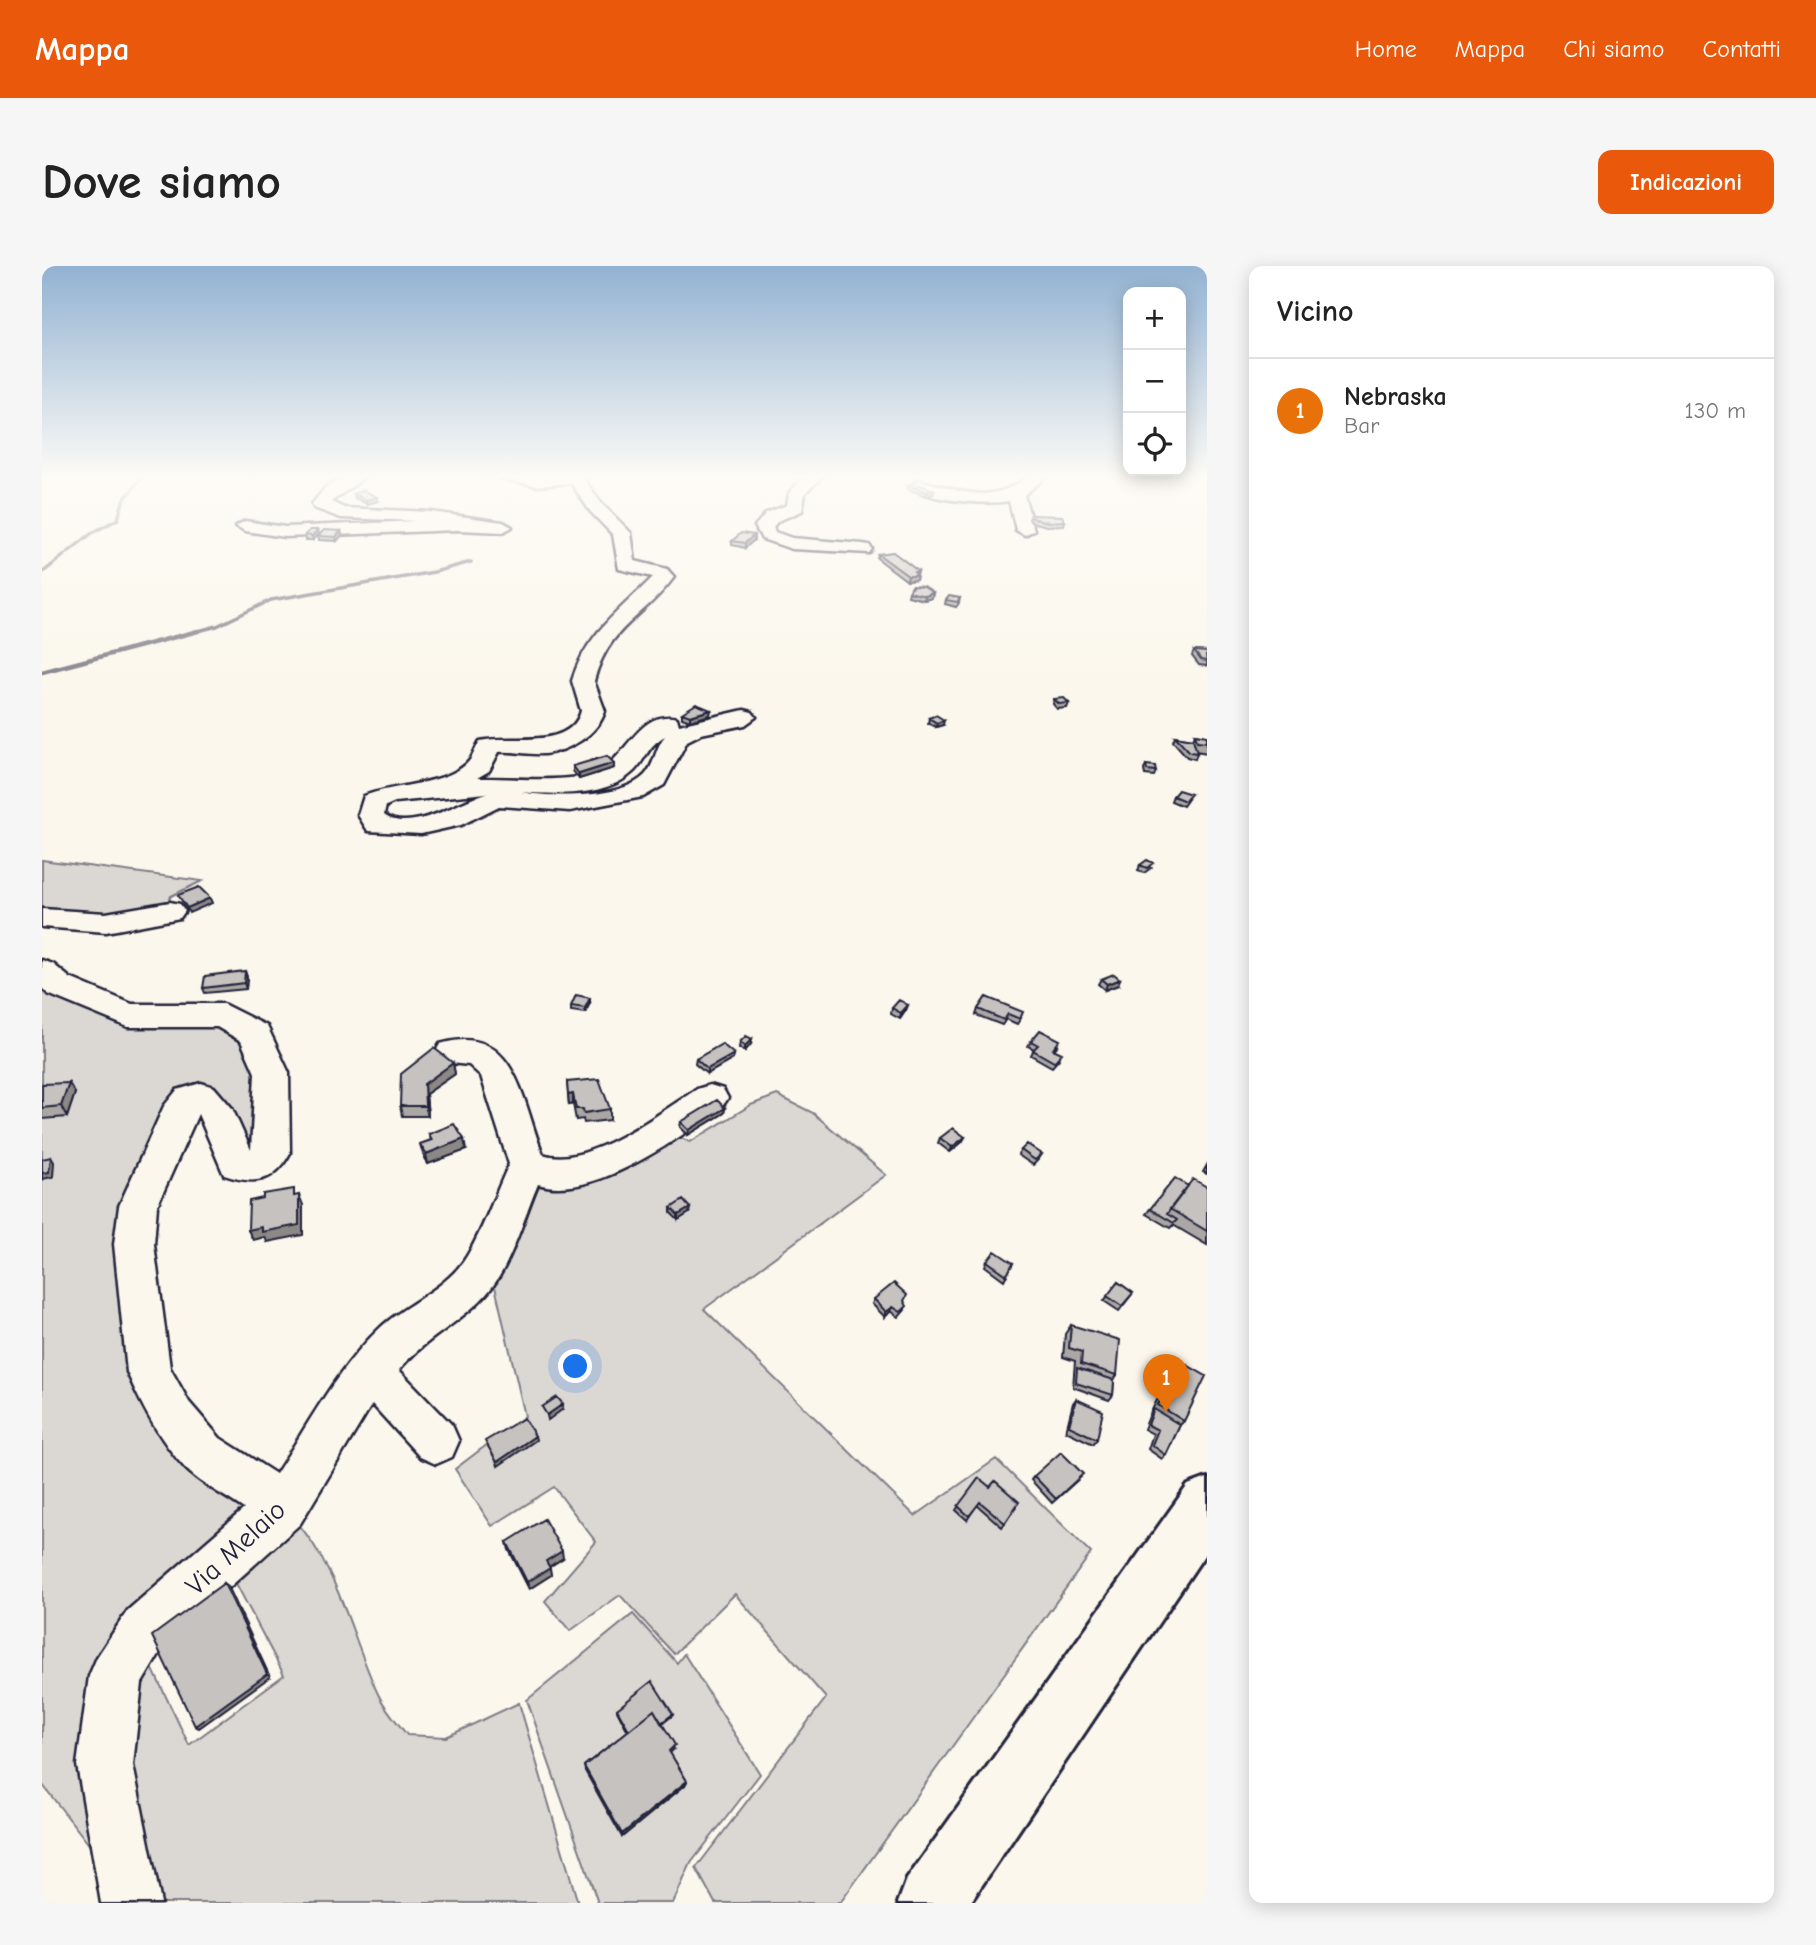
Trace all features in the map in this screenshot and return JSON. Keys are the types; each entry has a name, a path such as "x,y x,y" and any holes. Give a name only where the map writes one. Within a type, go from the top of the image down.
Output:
{"main road":[{"path":"931,1903 1207,1504"}],"street":[{"path":"443,788 480,766 489,746 501,743 540,747 554,744 580,727 593,711 582,683 586,669 594,661 601,642 664,577 660,573 626,565 624,552"},
{"path":"669,723 642,739 624,767 607,778 550,787 518,783 390,795 373,802 370,815 378,825 418,827 443,822 497,799 547,804 633,792 650,784 662,773 669,746 679,736 701,726 735,722 744,717"},
{"path":"42,918 66,923 119,924 170,911"},
{"path":"42,971 59,986 128,1016 223,1015 255,1034 272,1073 271,1153 260,1165 237,1164 227,1133 209,1102 201,1096 190,1099 177,1116 150,1174 138,1206 134,1244 149,1372 173,1417 204,1454 283,1507"},
{"path":"452,1053 470,1051 491,1064 505,1088 512,1123 528,1164 548,1171 602,1164 639,1145 710,1098"},
{"name":"Via Melaio","path":"131,1903 105,1765 116,1676 146,1628 283,1507 316,1451 371,1371 395,1342 423,1318 453,1298 481,1270 528,1164"},
{"path":"371,1371 436,1441"}],"shaded area":[{"path":"42,860 202,881 171,896 167,904 120,918 42,912"},
{"path":"42,984 48,990 218,1021 248,1039 264,1077 254,1157 201,1089 152,1150 134,1380 262,1509 135,1617 98,1856 42,1784"},
{"path":"777,1095 813,1113 886,1175 704,1309 915,1516 996,1459 1091,1553 840,1903 715,1903 696,1868 826,1698 735,1594 674,1654 620,1595 570,1631 545,1601 596,1542 554,1487 492,1526 455,1469 525,1416 493,1278 522,1228 536,1183 672,1134 690,1142 751,1105"},
{"path":"293,1518 308,1537 333,1579 378,1694 407,1735 446,1737 519,1703 578,1903 163,1903 141,1870 122,1766 131,1707 148,1659 189,1745 284,1675 229,1570"},
{"path":"633,1614 677,1663 684,1654 760,1774 691,1863 673,1903 598,1903 527,1700"}],"building":[{"path":"894,552 918,571 914,572 917,576 908,576 878,554"},
{"path":"912,586 924,587 933,593 925,596 909,592"},
{"path":"949,596 960,598 957,602 946,600"},
{"path":"1194,651 1207,652 1207,661 1201,660"},
{"path":"1064,698 1069,703 1059,704 1054,699"},
{"path":"696,704 711,710 690,716 682,713"},
{"path":"936,715 944,720 937,723 929,718"},
{"path":"1195,734 1207,736 1207,742 1197,741"},
{"path":"1175,736 1193,739 1197,753 1190,752"},
{"path":"607,756 614,763 579,774 573,766"},
{"path":"1146,765 1155,766 1156,771 1147,770"},
{"path":"1178,790 1191,794 1185,801 1173,796"},
{"path":"1147,860 1153,863 1147,868 1140,865"},
{"path":"199,887 210,898 187,908 178,895"},
{"path":"245,971 244,983 203,988 205,976"},
{"path":"1114,974 1120,979 1107,984 1101,979"},
{"path":"576,995 590,998 585,1008 571,1006"},
{"path":"986,997 1023,1012 1020,1019 1008,1014 1004,1020 978,1009"},
{"path":"899,1000 908,1005 901,1013 892,1008"},
{"path":"1040,1030 1060,1040 1053,1049 1062,1053 1054,1062 1033,1050 1038,1045 1031,1041"},
{"path":"746,1036 752,1039 745,1046 740,1042"},
{"path":"722,1044 734,1054 707,1069 696,1059"},
{"path":"434,1048 453,1063 424,1084 425,1106 400,1106 401,1074"},
{"path":"599,1079 610,1109 584,1113 583,1109 576,1109 573,1094 568,1095 567,1082"},
{"path":"69,1083 61,1106 42,1108 42,1084"},
{"path":"717,1100 725,1108 689,1130 681,1122"},
{"path":"454,1124 464,1139 426,1154 420,1144 432,1140 429,1134"},
{"path":"953,1128 965,1137 952,1147 940,1138"},
{"path":"1027,1144 1042,1154 1035,1160 1021,1150"},
{"path":"51,1157 49,1172 42,1173 42,1159"},
{"path":"1175,1178 1188,1186 1167,1214 1177,1220 1174,1223 1150,1209"},
{"path":"1193,1179 1207,1187 1207,1231 1170,1209"},
{"path":"294,1189 294,1196 299,1195 299,1225 262,1232 262,1227 248,1230 249,1201 263,1198 263,1194"},
{"path":"683,1200 690,1208 678,1215 671,1208"},
{"path":"995,1251 1013,1263 1007,1275 987,1261"},
{"path":"1118,1282 1133,1293 1122,1306 1107,1296"},
{"path":"894,1283 907,1295 904,1301 907,1306 901,1312 893,1307 886,1312 874,1299"},
{"path":"1071,1325 1120,1340 1117,1375 1081,1364 1082,1352 1069,1348"},
{"path":"1180,1361 1206,1376 1184,1421 1158,1405"},
{"path":"1077,1368 1114,1380 1113,1395 1076,1383"},
{"path":"557,1397 563,1404 547,1415 542,1407"},
{"path":"1076,1399 1103,1411 1097,1439 1069,1426"},
{"path":"1154,1409 1180,1425 1166,1455 1152,1445 1158,1430 1148,1425"},
{"path":"524,1418 535,1436 497,1462 485,1441"},
{"path":"1061,1452 1083,1474 1056,1499 1034,1476"},
{"path":"979,1478 990,1487 995,1481 1019,1502 1005,1523 980,1502 969,1516 958,1506"},
{"path":"544,1519 562,1551 546,1561 550,1568 527,1582 507,1542"},
{"path":"224,1583 267,1674 195,1726 152,1636"},
{"path":"652,1681 673,1714 661,1723 654,1710 629,1730 617,1709"},
{"path":"654,1710 675,1745 669,1751 687,1781 622,1834 584,1766"}],"waterway":[{"path":"42,573 68,552"},
{"path":"191,633 217,626 271,600 434,572 471,562"},
{"path":"42,672 198,631"}],"place":[{"name":"Nebraska","path":"1166,1412"}]}
